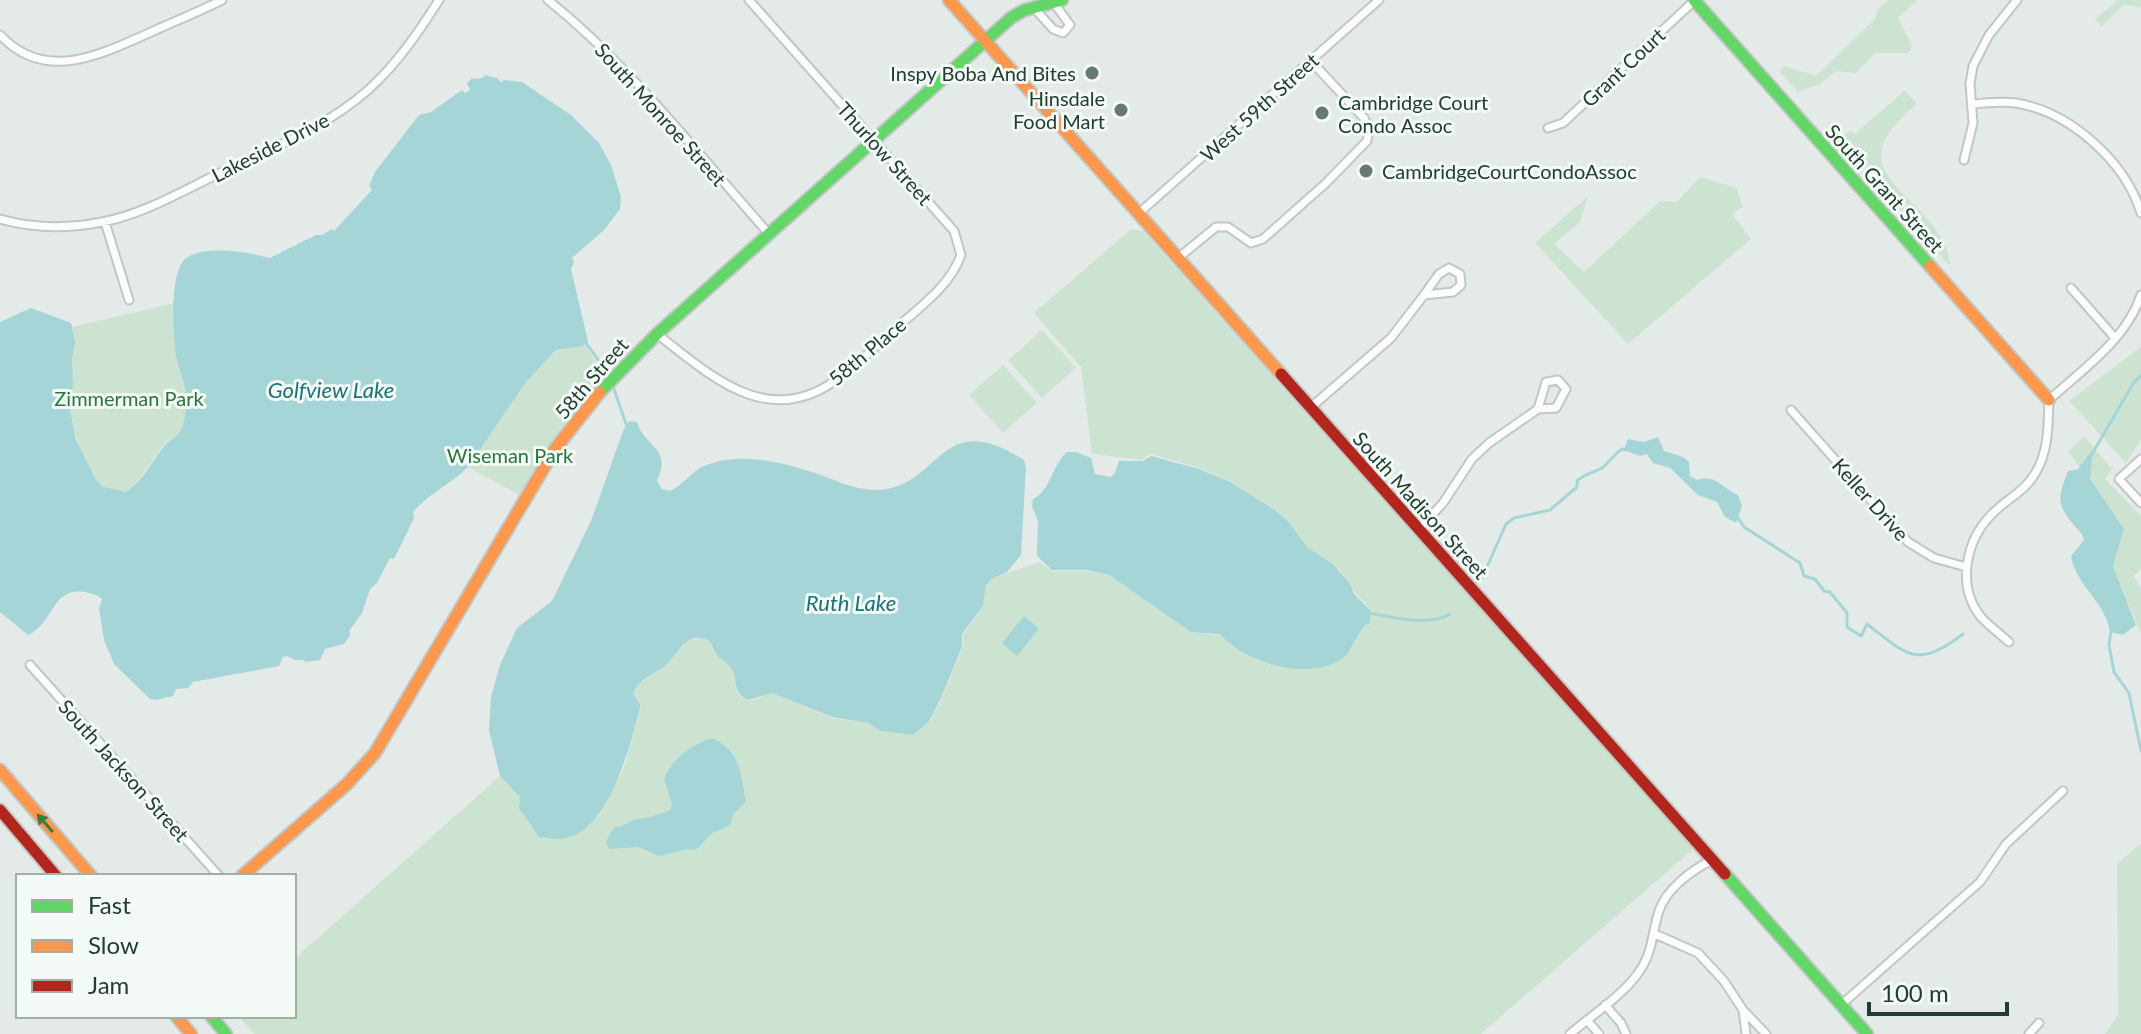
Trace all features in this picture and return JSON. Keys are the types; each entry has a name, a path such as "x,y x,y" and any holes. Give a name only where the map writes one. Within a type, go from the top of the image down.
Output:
{"main road":[{"name":"South Madison Street","path":"949,0 1867,1034"},
{"name":"South Grant Street","path":"1694,0 2049,400"},
{"name":"58th Street","path":"244,874 347,784 375,753 555,449 610,379 1012,17 1058,2"},
{"path":"0,770 89,874"},
{"path":"0,810 54,874"},
{"path":"178,1018 191,1034"},
{"path":"213,1018 226,1034"}],"street":[{"path":"0,35 18,51 32,58 82,60 222,0"},
{"name":"Lakeside Drive","path":"0,219 38,227 73,227 105,222 151,206 330,119 365,93 391,68 439,0"},
{"name":"South Monroe Street","path":"548,0 602,48 769,234"},
{"name":"Thurlow Street","path":"749,0 954,231 961,255 954,274 914,312"},
{"name":"West 59th Street","path":"1138,214 1379,0"},
{"name":"Grant Court","path":"1548,128 1563,123 1694,0"},
{"path":"1964,160 1973,123 1970,84 1973,66 1989,35 2017,0"},
{"path":"1034,8 1053,29 1063,33 1070,25 1058,2"},
{"path":"1177,259 1216,227 1228,227 1251,243 1263,239 1326,183 1367,141 1369,129 1364,118 1311,61"},
{"path":"1973,104 2013,102 2043,111 2072,127 2113,163 2131,190 2141,213"},
{"path":"105,222 129,300"},
{"path":"1310,408 1391,338 1439,274 1449,268 1460,274 1461,285 1453,292 1424,295"},
{"path":"2071,288 2115,338"},
{"path":"2009,642 1976,609 1966,567 1969,551 1984,523 2023,489 2040,466 2045,451 2049,400 2115,338 2132,317 2141,295"},
{"name":"58th Place","path":"657,334 721,383 743,394 769,400 797,397 820,390 844,374 914,312"},
{"path":"1419,529 1443,503 1465,468 1481,450 1538,409 1556,408 1566,389 1558,380 1546,382 1538,409"},
{"name":"Keller Drive","path":"1791,410 1908,542 1934,558 1966,567"},
{"path":"2141,459 2119,479 2141,503"},
{"name":"South Jackson Street","path":"30,665 217,874"},
{"path":"1841,1005 1980,882 2006,844 2063,791"},
{"path":"1570,1034 1636,976 1645,961 1665,898 1700,866 1712,860"},
{"path":"1655,934 1698,953 1766,1034"},
{"path":"1605,1005 1621,1023 1626,1034"},
{"path":"1743,1010 1746,1034"},
{"path":"1587,1020 1599,1034"},
{"path":"2029,1034 2039,1023"}],"green space":[{"path":"1889,0 1917,0 1898,18 1912,45 1909,53 1875,53 1856,73 1836,71 1820,84 1798,92 1780,72 1784,66 1816,76 1875,19 1878,9"},
{"path":"2118,0 2141,0 2141,8 2124,4 2101,27 2095,19"},
{"path":"1905,90 1917,104 1891,130 1882,151 1885,169 1943,241 1950,266 1838,141 1850,131 1855,134"},
{"path":"1700,177 1737,188 1743,207 1732,214 1751,239 1628,344 1535,243 1588,196 1580,222 1554,244 1584,272 1660,201 1677,202"},
{"path":"1131,229 1143,231 1693,849 1481,1034 254,1034 241,1018 296,1018 296,957 500,776 520,797 598,817 623,770 642,705 633,694 636,688 667,665 691,639 708,640 719,658 732,670 738,692 748,701 772,693 832,718 868,723 882,731 913,735 930,722 943,696 963,647 963,635 983,606 986,585 993,578 1039,562 1052,571 1088,571 1109,575 1191,632 1221,635 1245,655 1261,662 1279,667 1314,669 1344,657 1362,630 1370,624 1372,611 1333,563 1308,548 1274,508 1230,482 1199,468 1151,454 1141,460 1092,454 1081,367 1034,313"},
{"name":"Zimmerman Park","path":"174,303 176,356 188,393 186,413 180,433 166,442 133,487 119,493 95,480 80,454 70,410 75,342 72,327"},
{"path":"1042,330 1076,368 1042,398 1008,360"},
{"name":"Wiseman Park","path":"585,345 604,373 560,430 519,495 468,467 526,382 556,350"},
{"path":"2141,347 2141,439 2126,463 2069,401"},
{"path":"1003,365 1037,403 1003,433 969,395"},
{"path":"2084,436 2112,469 2105,479 2141,516 2141,568 2134,576 2141,589 2141,634 2113,566 2124,529 2068,452"},
{"path":"2141,843 2141,1034 2105,1034 2118,1015 2117,864"}],"water":[{"name":"Golfview Lake","path":"485,75 501,82 522,82 571,115 599,143 611,165 621,197 620,209 604,230 572,258 571,269 588,341 583,346 556,350 526,382 468,467 413,512 414,518 394,559 390,558 377,583 370,589 362,613 344,644 325,649 320,660 305,662 287,656 283,657 279,666 193,682 188,688 176,689 173,696 156,700 150,699 114,664 104,640 99,609 102,599 98,596 85,592 66,595 37,630 28,635 0,612 0,322 31,308 71,323 75,342 70,410 76,440 96,480 103,487 126,492 179,433 184,422 186,395 176,356 173,305 176,278 185,259 193,254 214,251 270,258 316,235 334,231 372,190 369,186 375,172 419,115 431,112 462,90 465,93 470,90 467,83 471,79"},
{"name":"Ruth Lake","path":"629,421 637,422 660,454 662,461 657,480 662,489 670,491 704,466 731,459 786,465 852,486 877,490 898,486 915,477 957,445 974,441 996,445 1024,460 1026,467 1021,555 1007,572 986,585 983,606 962,634 962,647 942,696 929,722 913,735 881,731 868,723 832,717 772,693 748,700 739,693 733,672 719,658 708,640 694,638 636,688 633,694 641,705 631,742 614,786 591,823 576,835 558,839 539,837 519,808 520,797 500,776 489,730 491,697 500,665 517,628 552,601 591,521"},
{"path":"1658,437 1664,451 1689,462 1690,476 1697,480 1709,479 1738,495 1742,506 1736,523 1725,517 1717,502 1698,495 1670,468 1653,463 1647,454 1640,456 1624,450 1628,439 1644,442"},
{"path":"2093,449 2090,479 2124,529 2113,566 2136,625 2123,635 2110,632 2103,612 2074,567 2071,556 2084,540 2067,517 2060,499 2068,471 2078,469"},
{"path":"1067,452 1091,458 1095,474 1111,477 1119,461 1143,461 1151,456 1199,469 1230,482 1274,509 1288,521 1308,548 1332,563 1350,583 1354,594 1371,611 1370,623 1348,653 1330,665 1314,669 1279,666 1245,654 1220,634 1191,632 1109,575 1087,570 1052,570 1037,556 1038,521 1032,506 1033,499 1044,490"},
{"path":"1024,616 1039,629 1017,656 1002,643"},
{"path":"712,738 729,750 741,773 746,802 734,813 730,825 711,834 696,850 687,849 659,856 638,847 609,849 606,842 614,827 670,810 672,804 664,779 668,771 684,753"}],"waterway":[{"path":"584,340 606,371"},
{"path":"2092,454 2134,382 2141,376"},
{"path":"613,386 627,427"},
{"path":"1482,578 1506,524 1514,518 1550,510 1577,487 1577,481 1602,468 1622,449 1626,450"},
{"path":"1736,515 1744,527 1800,563 1804,576 1815,579 1824,591 1830,592 1847,613 1847,627 1861,636 1867,624 1903,650 1923,655 1934,652 1963,634"},
{"path":"1369,613 1422,620 1450,614"},
{"path":"2111,631 2109,645 2114,672 2129,693 2141,751"}],"traffic: fast":[{"path":"600,392 657,334 1012,17 1025,10 1062,0"},
{"path":"1694,0 1930,266"},
{"path":"1725,874 1867,1034"},
{"path":"213,1018 226,1034"}],"traffic: slow":[{"path":"949,0 1281,374"},
{"path":"1930,266 2049,400"},
{"path":"244,874 347,784 375,753 555,449 600,392"},
{"path":"0,770 89,874"},
{"path":"178,1018 191,1034"}],"traffic: jam":[{"path":"1281,374 1725,874"},
{"path":"0,810 54,874"}],"place":[{"name":"Inspy Boba And Bites","path":"1092,73"},
{"name":"Hinsdale Food Mart","path":"1121,110"},
{"name":"Cambridge Court Condo Assoc","path":"1322,113"},
{"name":"CambridgeCourtCondoAssoc","path":"1366,171"}]}
